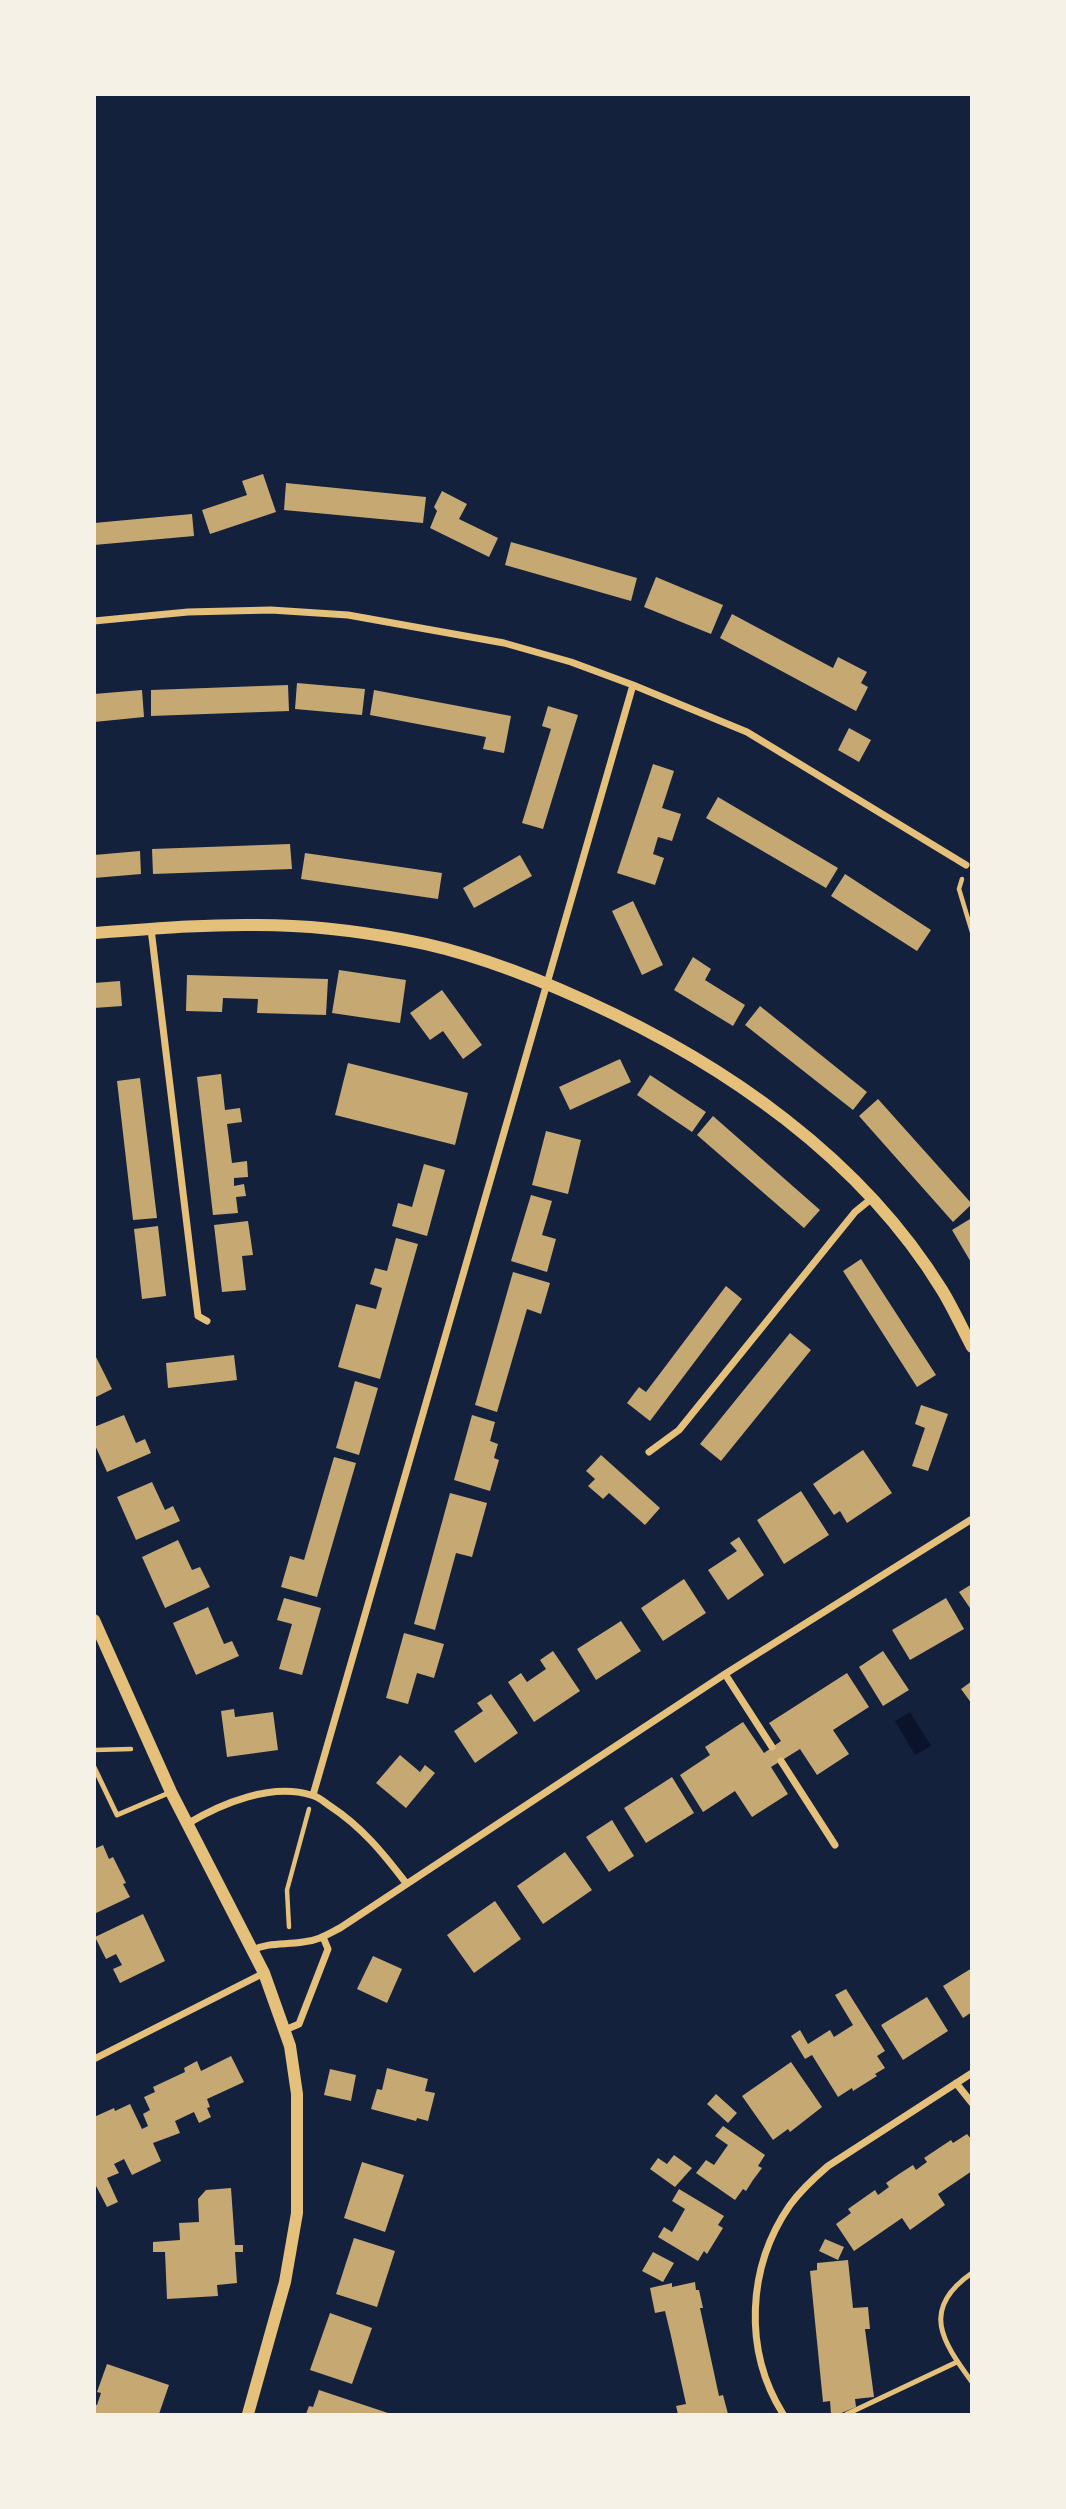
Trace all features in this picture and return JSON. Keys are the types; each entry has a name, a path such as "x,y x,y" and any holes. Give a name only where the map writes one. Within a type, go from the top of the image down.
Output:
{"street":[{"path":"94,621 188,612 271,610 348,615 504,643 571,662 747,732 966,865"},
{"path":"313,1795 633,685"},
{"path":"94,933 259,925 357,932 420,944 480,960 546,983 666,1041 740,1085 809,1138 871,1199 896,1228 942,1290 971,1347"},
{"path":"151,929 198,1316 207,1321"},
{"path":"649,1452 679,1430 855,1212 871,1199"},
{"path":"253,1950 266,1944 306,1942 323,1937 725,1674 971,1519"},
{"path":"96,1628 187,1825 264,1973 290,2046 297,2094 297,2213 285,2282 248,2414"},
{"path":"725,1674 772,1747"},
{"path":"781,1761 835,1844"},
{"path":"187,1825 229,1804 274,1791 313,1795 351,1820 377,1845 406,1883"},
{"path":"285,2031 299,2024 328,1949 323,1937"},
{"path":"94,2059 264,1973"},
{"path":"783,2414 762,2370 755,2323 759,2274 777,2226 808,2184 828,2166 971,2073"},
{"path":"956,2083 971,2103"}],"lane":[{"path":"94,1767 117,1815 171,1792"},
{"path":"971,2273 956,2284 945,2298 941,2327 944,2340 971,2382"},
{"path":"847,2414 957,2362"}],"path":[{"path":"966,865 959,889 971,932"},
{"path":"94,1750 132,1749"},
{"path":"290,1943 287,1890 313,1795"}],"water":[{"path":"910,1712 931,1746 915,1755 895,1721"}],"building":[{"path":"263,474 276,512 210,534 202,510 247,495 242,481"},
{"path":"286,483 426,497 423,523 284,510"},
{"path":"442,491 467,504 459,519 498,538 489,557 430,528 437,511 434,507"},
{"path":"192,514 194,536 94,545 94,523"},
{"path":"511,542 637,578 631,601 505,565"},
{"path":"656,577 723,605 711,634 644,607"},
{"path":"732,614 833,668 838,657 867,672 861,683 868,687 856,711 720,638"},
{"path":"297,683 365,689 362,715 295,709"},
{"path":"288,685 289,711 151,716 151,690"},
{"path":"142,690 144,717 94,722 94,694"},
{"path":"374,690 511,716 504,753 483,749 486,737 370,715"},
{"path":"548,706 578,715 543,829 522,823 551,729 542,726"},
{"path":"849,728 871,740 859,762 838,750"},
{"path":"653,764 674,771 662,808 681,814 672,841 658,837 653,854 664,858 655,885 617,873"},
{"path":"718,797 838,868 826,888 706,818"},
{"path":"290,844 292,869 153,874 152,849"},
{"path":"140,851 141,874 94,878 94,855"},
{"path":"305,853 442,873 438,899 301,879"},
{"path":"520,855 532,876 474,908 463,888"},
{"path":"845,874 931,930 917,951 831,896"},
{"path":"633,901 663,965 642,975 612,911"},
{"path":"693,957 711,969 705,980 745,1005 733,1026 674,990"},
{"path":"339,970 406,980 400,1023 332,1013"},
{"path":"187,975 328,979 326,1015 257,1013 258,999 223,998 222,1012 186,1011"},
{"path":"120,981 122,1006 94,1008 94,983"},
{"path":"442,990 482,1045 463,1059 443,1031 430,1040 410,1013"},
{"path":"760,1006 867,1092 853,1110 745,1025"},
{"path":"620,1059 631,1082 570,1110 559,1087"},
{"path":"348,1063 468,1093 455,1145 335,1115"},
{"path":"221,1074 225,1110 240,1108 242,1122 227,1124 232,1163 247,1161 248,1177 234,1178 234,1186 244,1184 246,1196 236,1197 238,1213 213,1215 197,1077"},
{"path":"650,1075 706,1112 692,1132 637,1095"},
{"path":"140,1078 157,1218 133,1220 117,1081"},
{"path":"878,1099 972,1204 953,1222 859,1116"},
{"path":"713,1116 820,1210 804,1228 697,1135"},
{"path":"546,1131 581,1140 568,1194 532,1185"},
{"path":"424,1164 445,1170 427,1236 392,1226 398,1203 412,1207"},
{"path":"531,1195 552,1201 542,1235 556,1239 547,1272 511,1261"},
{"path":"970,1219 972,1221 972,1264 952,1230"},
{"path":"248,1221 253,1255 242,1256 246,1290 222,1292 214,1225"},
{"path":"158,1226 166,1296 142,1299 134,1229"},
{"path":"396,1238 418,1244 380,1379 338,1367 356,1304 376,1309 382,1288 370,1284 375,1268 387,1271"},
{"path":"861,1259 936,1375 917,1387 843,1271"},
{"path":"513,1272 550,1283 541,1314 527,1309 497,1412 475,1405"},
{"path":"726,1286 742,1299 650,1421 627,1403 639,1387 646,1392"},
{"path":"790,1333 811,1350 721,1461 700,1444"},
{"path":"94,1353 112,1389 94,1398"},
{"path":"234,1355 237,1380 168,1388 166,1363"},
{"path":"355,1381 378,1388 359,1455 336,1448"},
{"path":"921,1405 948,1414 928,1471 912,1466 925,1428 915,1424"},
{"path":"124,1415 136,1443 145,1439 151,1453 107,1472 94,1443 94,1427"},
{"path":"472,1415 495,1422 490,1441 498,1444 494,1458 499,1460 490,1491 454,1480"},
{"path":"863,1450 892,1493 847,1523 840,1511 834,1515 813,1484"},
{"path":"601,1455 660,1508 645,1525 609,1493 603,1499 588,1486 595,1479 586,1471"},
{"path":"334,1457 356,1463 317,1597 281,1587 290,1556 304,1560"},
{"path":"152,1482 165,1510 173,1506 180,1521 136,1540 117,1497"},
{"path":"801,1491 829,1535 784,1564 757,1520"},
{"path":"450,1493 487,1503 472,1557 456,1553 435,1630 414,1624"},
{"path":"739,1537 764,1575 728,1600 708,1570 737,1551 730,1543"},
{"path":"178,1540 192,1570 200,1567 210,1587 165,1608 142,1557"},
{"path":"684,1579 706,1613 663,1641 641,1608"},
{"path":"972,1584 972,1611 959,1592"},
{"path":"284,1598 321,1608 302,1675 279,1669 292,1624 277,1620"},
{"path":"946,1598 964,1629 910,1660 892,1630"},
{"path":"208,1607 224,1644 232,1641 239,1656 196,1675 173,1623"},
{"path":"621,1621 641,1651 596,1680 577,1649"},
{"path":"404,1633 444,1644 434,1678 417,1673 408,1704 386,1698"},
{"path":"553,1651 580,1691 534,1722 508,1682 521,1673 527,1682 546,1669 540,1660"},
{"path":"883,1651 909,1690 883,1706 859,1667"},
{"path":"847,1673 869,1707 833,1730 849,1754 817,1775 800,1749 771,1767 788,1794 752,1817 735,1791 703,1812 680,1775 710,1755 705,1747 743,1722 764,1753 781,1741 769,1723"},
{"path":"972,1681 972,1704 961,1689"},
{"path":"491,1694 518,1733 475,1763 454,1731 483,1711 477,1703"},
{"path":"234,1709 235,1717 273,1712 278,1750 227,1757 221,1711"},
{"path":"400,1755 420,1772 425,1765 435,1773 406,1808 376,1783"},
{"path":"672,1777 694,1813 646,1843 624,1808"},
{"path":"612,1820 634,1856 609,1872 586,1837"},
{"path":"103,1845 109,1859 113,1857 130,1897 94,1914 94,1849"},
{"path":"565,1852 592,1890 543,1924 517,1886"},
{"path":"495,1901 521,1939 474,1973 447,1935"},
{"path":"143,1914 165,1961 120,1983 113,1969 122,1965 116,1954 106,1959 95,1937"},
{"path":"373,1956 402,1969 387,2003 357,1989"},
{"path":"972,1968 972,2012 963,2018 943,1986"},
{"path":"846,1989 885,2051 877,2056 885,2068 853,2091 852,2088 838,2097 812,2055 805,2059 791,2036 800,2030 808,2044 830,2030 834,2037 853,2025 835,1995"},
{"path":"927,1997 948,2031 903,2060 881,2025"},
{"path":"231,2056 244,2082 207,2099 211,2117 199,2123 194,2112 175,2121 180,2133 153,2143 161,2161 132,2175 124,2159 114,2164 119,2173 107,2178 118,2202 107,2207 96,2186 94,2187 94,2117 130,2104 142,2129 148,2126 143,2114 150,2110 144,2097 155,2092 153,2087 185,2072 184,2068 197,2061 201,2071"},
{"path":"791,2062 822,2107 790,2132 788,2129 773,2140 742,2096"},
{"path":"387,2068 428,2079 425,2091 435,2093 428,2121 417,2118 416,2121 371,2109 377,2089 382,2090"},
{"path":"330,2069 356,2075 351,2101 324,2095"},
{"path":"716,2094 737,2113 728,2123 707,2104"},
{"path":"723,2126 765,2155 758,2166 762,2168 746,2191 743,2189 735,2200 696,2173 706,2160 714,2165 728,2145 715,2136"},
{"path":"967,2134 972,2140 972,2171 938,2194 945,2205 910,2230 902,2218 854,2251 836,2224 851,2213 848,2209 875,2190 878,2195 889,2187 886,2183 899,2174 913,2165 916,2170 927,2162 924,2158 951,2140 953,2143"},
{"path":"674,2155 692,2168 675,2187 650,2169 658,2158 667,2164"},
{"path":"362,2162 404,2175 385,2232 344,2218"},
{"path":"231,2188 235,2245 243,2245 243,2252 235,2252 237,2283 217,2285 218,2296 167,2299 165,2252 153,2252 153,2242 180,2240 179,2223 199,2222 198,2199 206,2190"},
{"path":"679,2189 724,2216 718,2225 723,2228 707,2254 704,2251 698,2261 658,2237 664,2227 672,2232 685,2209 672,2201"},
{"path":"354,2238 395,2251 377,2307 336,2294"},
{"path":"825,2239 844,2247 838,2260 819,2251"},
{"path":"653,2252 674,2263 663,2282 642,2271"},
{"path":"848,2260 853,2308 868,2307 870,2329 865,2329 874,2397 855,2399 856,2407 839,2414 831,2414 830,2401 823,2402 810,2271 817,2270 817,2263"},
{"path":"695,2282 703,2308 700,2308 719,2396 723,2395 728,2414 678,2414 676,2406 686,2404 665,2311 655,2313 650,2288"},
{"path":"330,2313 372,2328 352,2384 310,2370"},
{"path":"107,2364 169,2385 159,2414 94,2414 94,2404 97,2405 101,2393 97,2392"},
{"path":"319,2390 391,2414 306,2414 309,2406 313,2407"}]}
